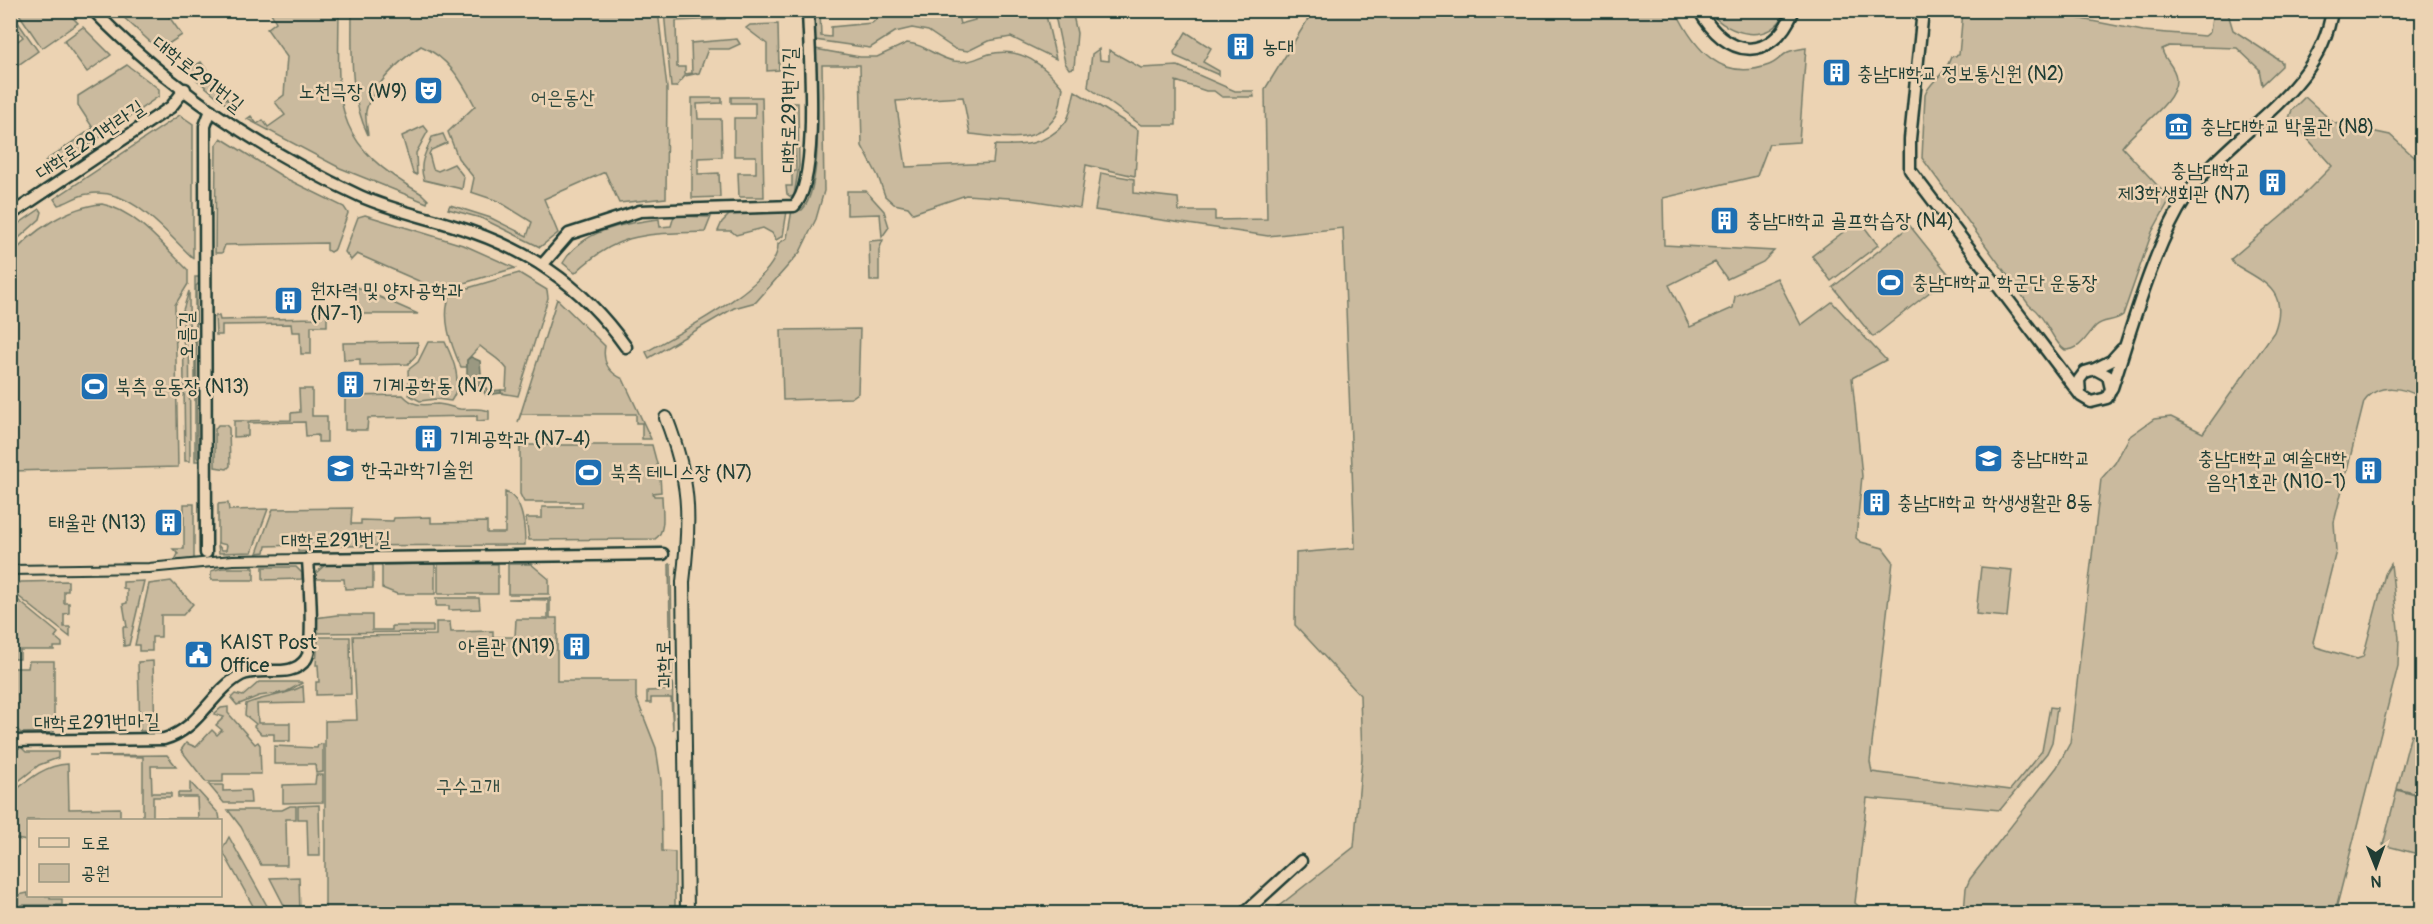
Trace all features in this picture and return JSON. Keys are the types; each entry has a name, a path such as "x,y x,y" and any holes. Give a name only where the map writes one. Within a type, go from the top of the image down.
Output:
{"street":[{"name":"대학로291번길","path":"93,10 211,110 272,152 360,196 493,239 543,264 585,299 613,328 626,347"},
{"name":"대학로291번가길","path":"543,264 569,234 639,211 795,206 801,200 805,190 809,168 808,10"},
{"path":"1700,10 1719,37 1731,45 1746,48 1763,47 1774,41 1784,31 1794,10"},
{"path":"1923,10 1910,139 1910,170 2080,394 2085,400 2096,403 2107,398 2111,389 2167,233 2187,196 2206,172 2306,72 2324,42 2332,10"},
{"name":"대학로291번라길","path":"10,216 171,107 185,89"},
{"name":"오름길","path":"206,558 205,144 206,126 211,110"},
{"path":"2080,394 2079,380 2091,370 2114,358 2127,342"},
{"path":"2058,366 2072,370 2091,370 2108,376 2111,389"},
{"name":"과학로","path":"666,418 678,449 687,490 688,538 683,582 687,914"},
{"name":"대학로291번길","path":"10,570 149,568 206,558 309,559 663,554"},
{"name":"대학로291번마길","path":"10,741 164,740 182,732 240,676 254,671 290,669 301,664 310,648 309,559"},
{"path":"1243,914 1301,861"}],"green space":[{"path":"2227,10 2233,30 2282,62 2282,66 2262,85 2259,69 2237,48 2169,46 2162,49 2175,74 2175,87 2163,106 2122,147 2168,197 2169,201 2152,232 2123,315 2099,324 2083,342 2075,348 2065,350 2056,341 2041,316 2029,305 1922,158 1925,95 1945,70 1951,57 1959,55 1963,11 2040,11 2143,31 2205,36 2210,32 2213,11"},
{"path":"10,11 38,51 11,70 11,46 23,37 11,19"},
{"path":"17,11 66,11 78,23 42,48"},
{"path":"125,11 165,11 182,35 159,50 120,14"},
{"path":"270,11 339,11 341,97 346,119 355,139 370,157 392,175 422,194 428,200 427,203 340,168 247,119 251,116 257,124 263,120 268,127 285,115 275,102 284,95 287,57 267,29 276,22"},
{"name":"어은동산","path":"352,11 658,11 667,88 666,198 619,203 605,172 544,199 558,233 540,247 481,218 448,209 450,205 491,218 527,236 532,222 498,201 471,192 474,178 458,158 448,132 475,106 447,63 431,51 421,46 396,66 380,83 366,111 368,135 357,105 355,90 352,59"},
{"path":"664,11 723,11 727,14 725,19 676,21 677,67 685,67 685,74 692,73 691,43 737,39 740,44 729,49 708,49 699,73 685,76 676,87 671,87"},
{"path":"815,11 820,11 821,36 831,37 831,27 872,23 883,14 906,11 954,11 957,12 960,24 975,20 974,11 1045,11 1056,59 1011,37 988,41 968,51 955,49 928,31 912,28 895,32 870,48 815,40"},
{"path":"1054,11 1072,11 1077,33 1074,68 1069,69 1065,63"},
{"path":"1313,11 1676,11 1691,38 1711,59 1723,66 1752,69 1772,64 1788,52 1806,48 1799,142 1769,144 1757,176 1663,198 1664,245 1774,251 1763,262 1727,279 1715,262 1669,285 1690,327 1733,308 1735,296 1777,278 1801,325 1832,302 1886,360 1852,378 1862,476 1856,538 1861,542 1883,548 1893,561 1870,762 1872,772 2010,790 2042,751 2050,707 2057,708 2052,742 2047,753 2000,810 1867,798 1855,903 1864,911 1881,913 1270,913 1354,847 1362,758 1360,695 1295,625 1296,553 1355,548 1343,228 1268,236 1095,210 1101,173 1134,179 1134,193 1178,198 1179,211 1215,211 1215,220 1267,219 1265,89"},
{"path":"1709,11 1786,11 1779,22 1770,29 1749,34 1727,26"},
{"path":"778,24 779,70 767,71 767,44 746,28 750,25"},
{"path":"83,27 111,55 87,72 64,41"},
{"path":"1186,32 1211,48 1203,62 1219,71 1219,75 1175,56 1174,52"},
{"path":"907,43 954,61 969,61 1001,52 1021,55 1040,65 1063,88 1058,113 1048,126 1028,136 1017,138 970,134 963,97 896,101 906,167 993,163 995,145 1032,143 1057,131 1069,116 1075,91 1138,130 1135,176 1086,165 1080,208 1023,199 966,195 913,213 908,207 894,204 885,196 878,176 862,146 860,65 822,65 824,191 816,219 800,252 756,302 734,308 649,358 646,352 724,306 762,275 774,259 778,244 787,238 792,210 802,210 809,198 814,180 818,133 815,49 860,57 877,57"},
{"path":"1099,49 1100,60 1109,61 1109,50 1141,68 1178,66 1235,91 1253,91 1254,97 1222,97 1214,91 1206,91 1176,81 1176,125 1141,125 1088,87 1092,54"},
{"path":"201,62 233,110 190,74 191,68"},
{"path":"127,65 159,89 159,96 52,171 45,161 93,128 78,105 78,96"},
{"path":"731,97 762,97 764,197 739,197 738,173 756,173 756,156 734,156 734,118 755,118 755,103 731,103"},
{"path":"2305,97 2334,123 2390,135 2422,164 2422,398 2407,391 2392,388 2376,391 2364,402 2334,522 2336,551 2313,642 2316,647 2357,659 2363,657 2385,574 2391,564 2399,638 2398,666 2335,913 1964,913 1966,888 1970,879 2057,767 2070,743 2101,479 2115,463 2130,436 2154,419 2171,417 2203,433 2274,332 2279,307 2276,297 2264,283 2234,264 2231,259 2284,214 2332,166 2289,118 2292,110"},
{"path":"692,98 722,98 722,103 697,104 698,119 721,119 722,157 698,158 698,174 719,173 720,197 692,198"},
{"path":"786,103 798,103 799,166 794,195 791,197 787,194 786,186 792,186 792,172 796,171 794,105"},
{"path":"180,115 193,124 193,258 146,213 119,197 104,193 88,194 58,205 54,199"},
{"path":"424,126 428,131 416,153 417,175 413,173 402,136"},
{"path":"443,134 447,143 431,150 429,154 433,169 438,171 454,164 464,177 462,189 424,180 422,163 425,153 432,137"},
{"path":"221,138 285,178 344,207 348,213 335,249 330,252 327,250 327,243 225,245 222,253 215,253 216,145"},
{"path":"847,191 866,191 884,211 889,227 882,237 880,214 847,215"},
{"name":"북측 운동장 (N13)","path":"102,204 127,214 138,222 188,270 188,284 175,305 178,467 11,471 11,257 40,229 64,215 77,209"},
{"path":"40,209 42,212 40,219 11,245 11,229"},
{"path":"787,211 783,236 776,240 772,233 763,228 736,235 731,231 718,231 722,222 732,212"},
{"path":"365,215 466,246 515,268 447,288 444,292 357,254 351,260 345,252 358,217"},
{"path":"674,216 711,217 705,232 635,237 606,249 575,273 563,263 581,243 605,230 659,219 660,227 671,226"},
{"name":"충남대학교 학군단 운동장","path":"1859,220 1878,245 1831,281 1812,256"},
{"name":"충남대학교 학군단 운동장","path":"1910,226 1950,276 1873,337 1833,287"},
{"path":"883,240 879,250 879,281 870,281 869,241"},
{"path":"519,273 547,290 548,298 518,396 501,393 501,390 506,390 507,369 480,346 467,360 467,367 461,367 448,330 447,311 451,293"},
{"path":"195,277 200,277 200,282 196,286 197,457 200,461 195,461"},
{"path":"357,287 418,314 357,314"},
{"path":"189,291 190,461 185,461 183,310"},
{"path":"557,299 605,346 605,362 613,373 623,379 651,439 642,439 642,423 636,423 636,414 521,414 518,422"},
{"path":"314,307 327,307 327,326 311,326 311,354 301,354 300,332 292,332 291,324 222,325 222,335 216,335 215,316 219,316 220,320 314,318"},
{"path":"860,329 858,393 851,398 783,400 781,330"},
{"path":"418,342 417,354 408,364 360,365 360,359 344,360 343,343"},
{"path":"428,342 445,342 451,356 456,371 457,387 451,401 436,399 420,401 409,395 408,370 418,362"},
{"path":"299,389 312,389 312,416 327,416 327,442 318,442 318,435 306,436 305,422 248,423 248,436 234,437 234,421 291,420 291,413 300,412"},
{"path":"403,395 411,402 418,404 440,404 460,409 489,411 489,420 477,421 477,416 368,418 367,430 345,430 345,396"},
{"path":"218,425 226,425 229,428 230,466 227,469 215,467 215,429"},
{"path":"520,445 652,445 660,475 661,492 653,493 654,496 662,496 663,520 659,536 655,539 529,540 526,518 542,518 542,507 582,507 582,502 524,502 520,494"},
{"path":"505,492 516,500 522,514 525,545 320,546 320,551 298,552 298,545 266,546 265,552 257,553 273,509 352,508 351,524 361,524 361,520 393,521 394,518 431,517 431,523 487,522 487,533 505,533"},
{"path":"228,503 229,510 268,509 252,552 219,553 218,545 222,550 226,550 227,545 218,543 218,504"},
{"path":"184,504 194,504 194,559 174,562 178,554 173,549 184,549"},
{"path":"435,564 435,594 397,594 382,588 382,565"},
{"path":"438,564 498,564 498,594 438,594"},
{"path":"508,564 531,564 549,579 549,594 508,594"},
{"path":"669,564 671,564 673,730 671,698 651,698 651,703 647,703 647,691 671,690"},
{"path":"325,565 373,565 373,588 345,589 344,579 316,579 316,573"},
{"path":"263,567 296,567 302,573 302,579 263,580"},
{"path":"1981,567 2012,570 2007,617 1976,614"},
{"path":"222,568 254,568 254,580 211,580 211,571"},
{"path":"68,581 68,591 64,591 64,603 69,603 69,613 64,614 64,627 70,627 70,637 13,592 15,586 21,582"},
{"path":"144,581 129,645 124,646 123,627 127,627 123,604 127,603 127,589 123,588 123,582"},
{"path":"171,581 193,604 183,615 161,615 161,637 152,637 152,651 139,651 139,645 135,645 149,584"},
{"path":"13,596 58,633 55,637 62,643 62,647 54,647 54,650 20,650 20,659 14,659"},
{"path":"436,598 479,598 480,609 449,610 449,606 436,606"},
{"name":"구수고개","path":"550,598 550,618 557,618 557,681 636,681 636,697 656,748 661,781 662,851 675,852 675,913 325,913 325,721 357,720 353,636 436,635 436,622 450,622 451,632 493,631 493,637 515,637 516,619 548,619 548,600 508,599"},
{"path":"337,615 372,615 372,630 392,630 392,626 433,626 433,632 315,633 315,618"},
{"path":"318,637 350,637 351,694 316,695 316,682 319,682 318,665 316,665"},
{"path":"29,661 54,661 54,732 21,733 13,726 13,668 28,668"},
{"path":"153,661 155,731 140,731 138,662"},
{"path":"259,682 302,683 286,692 259,696 237,705 231,698 235,694 243,696"},
{"path":"303,686 304,703 257,704 258,723 290,723 290,741 274,741 274,734 261,734 254,726 256,724 245,715 246,704"},
{"path":"228,707 228,713 255,744 258,742 260,745 261,774 223,774 223,782 206,782 181,750 186,743 196,747 212,730 217,735 222,730 216,725 224,717 214,714 221,708"},
{"path":"2411,734 2422,737 2422,795 2397,789"},
{"path":"323,744 323,772 316,773 315,764 274,764 274,746 317,748 318,745"},
{"path":"21,747 26,752 58,752 58,758 39,765 11,787 11,752 14,748"},
{"path":"167,755 176,766 151,766 152,793 171,793 171,797 153,797 153,818 198,818 197,797 178,797 178,793 190,793 190,782 219,814 220,819 27,819 27,841 11,838 11,794 44,770 59,765 68,764 69,809 120,808 120,818 143,818 143,757 89,756"},
{"path":"316,775 323,775 323,802 283,803 283,785 315,784"},
{"path":"209,785 223,785 223,791 250,790 251,803 224,803"},
{"path":"2397,790 2422,797 2422,855 2383,845"},
{"path":"319,805 320,856 308,856 307,819 298,819 298,806"},
{"path":"296,806 296,819 286,819 287,865 261,865 241,827 228,810 282,810"},
{"path":"229,837 271,913 257,913 222,850"},
{"path":"299,877 300,913 288,913 270,878"},
{"path":"27,893 27,897 62,899 62,905 22,905 22,913 18,913 18,895"}],"shaded area":[{"path":"471,357 480,361 482,384 489,391 501,390 501,393 486,395 480,386 472,386 467,381 467,360"}],"place":[{"name":"농대","path":"1241,46"},
{"name":"충남대학교 정보통신원 (N2)","path":"1836,73"},
{"name":"노천극장 (W9)","path":"429,91"},
{"name":"충남대학교 박물관 (N8)","path":"2179,126"},
{"name":"충남대학교 제3학생회관 (N7)","path":"2272,182"},
{"name":"충남대학교 골프학습장 (N4)","path":"1725,220"},
{"name":"충남대학교 학군단 운동장","path":"1891,282"},
{"name":"원자력 및 양자공학과 (N7-1)","path":"289,301"},
{"name":"기계공학동 (N7)","path":"351,385"},
{"name":"북측 운동장 (N13)","path":"94,386"},
{"name":"기계공학과 (N7-4)","path":"428,438"},
{"name":"충남대학교","path":"1989,458"},
{"name":"한국과학기술원","path":"340,469"},
{"name":"충남대학교 예술대학 음악1호관 (N10-1)","path":"2368,470"},
{"name":"북측 테니스장 (N7)","path":"589,472"},
{"name":"충남대학교 학생생활관 8동","path":"1876,502"},
{"name":"태울관 (N13)","path":"168,522"},
{"name":"아름관 (N19)","path":"577,646"},
{"name":"KAIST Post Office","path":"199,654"}]}
